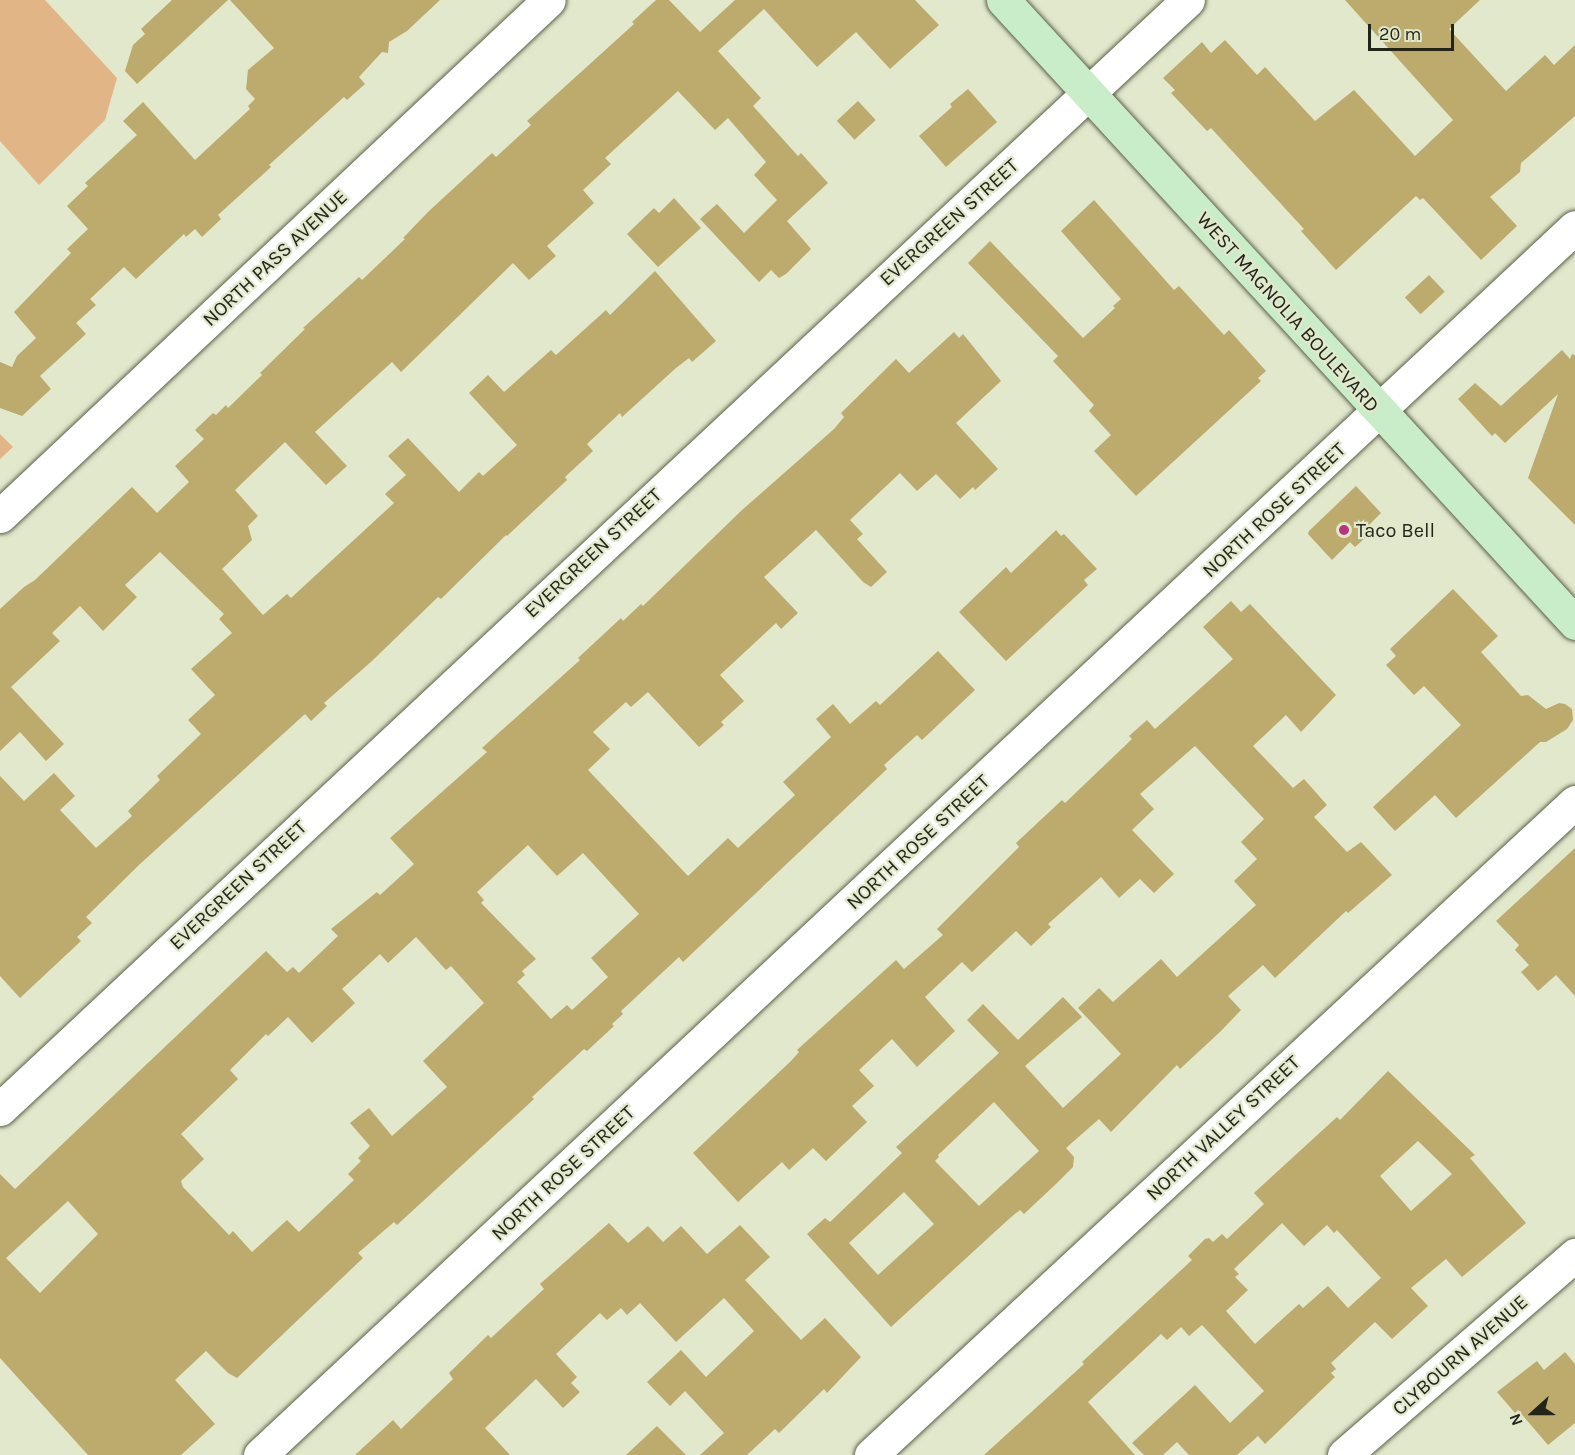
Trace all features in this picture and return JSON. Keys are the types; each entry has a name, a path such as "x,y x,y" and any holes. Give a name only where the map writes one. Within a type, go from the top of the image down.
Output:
{"main road":[{"name":"WEST MAGNOLIA BOULEVARD","path":"1003,0 1575,623"}],"street":[{"name":"NORTH PASS AVENUE","path":"0,516 549,0"},
{"name":"EVERGREEN STREET","path":"0,1108 841,321 1188,0"},
{"name":"NORTH ROSE STREET","path":"260,1455 1575,227"},
{"name":"NORTH VALLEY STREET","path":"871,1455 1575,801"},
{"name":"CLYBOURN AVENUE","path":"1344,1455 1575,1256"}],"shaded area":[{"path":"0,0 45,0 117,78 105,120 39,185 0,141"},
{"path":"0,434 13,447 0,459"}],"building":[{"path":"172,0 228,0 137,84 125,71 133,45 145,34 141,29"},
{"path":"230,0 440,0 407,31 389,42 388,53 382,52 359,77 365,84 347,100 344,97 269,165 271,167 218,215 221,219 202,237 195,229 186,237 184,234 136,279 124,267 90,299 96,305 76,323 86,334 40,376 51,389 22,416 0,408 0,362 12,367 17,356 36,338 14,312 71,253 67,249 88,229 67,206 88,186 85,183 137,135 123,121 143,102 195,160 250,109 248,106 255,99 246,89 248,70 274,48"},
{"path":"656,0 669,0 700,32 735,0 915,0 939,25 890,69 856,32 817,67 764,9 718,51 761,98 753,106 798,156 801,153 828,183 787,221 811,249 786,274 779,278 771,270 759,282 700,219 717,204 744,233 777,200 754,175 766,162 728,118 715,130 678,91 605,158 611,164 583,190 594,203 547,246 556,256 529,280 513,263 401,372 392,362 315,432 347,466 326,485 285,442 235,490 258,516 248,526 252,540 222,569 263,615 287,594 291,598 394,503 385,494 406,475 388,456 408,438 459,492 479,472 483,476 517,445 469,393 488,375 504,392 551,350 556,355 606,310 610,315 655,271 716,341 692,362 689,358 676,368 622,417 620,413 587,444 593,451 565,477 567,480 506,535 441,599 438,597 372,661 324,703 327,706 311,721 305,714 140,864 86,917 92,923 77,937 81,941 20,998 0,976 0,776 24,801 54,773 75,796 60,810 96,848 132,816 128,811 160,780 157,776 201,734 188,720 215,695 191,669 232,633 219,619 224,614 160,552 125,585 137,597 103,631 80,606 52,633 60,641 11,687 64,744 46,761 20,732 0,751 0,609 35,580 132,487 157,513 189,482 175,466 204,439 195,430 213,413 216,415 226,405 228,408 305,329 303,328 359,277 362,280 405,239 403,238 429,211 492,153 496,157 531,125 527,121 634,24 632,22"},
{"path":"1345,0 1480,0 1449,29 1506,91 1545,55 1554,65 1575,45 1575,116 1521,163 1520,172 1490,197 1517,226 1481,260 1423,198 1420,200 1416,196 1336,270 1301,231 1304,229 1211,128 1207,131 1171,93 1175,90 1163,78 1202,42 1211,53 1225,40 1257,75 1265,67 1315,121 1354,90 1415,156 1453,120"},
{"path":"968,89 997,122 946,167 919,136 952,107 950,104"},
{"path":"858,101 876,120 855,140 837,121"},
{"path":"674,198 701,228 658,267 627,234 654,208 659,213"},
{"path":"1094,200 1174,290 1179,286 1224,335 1229,330 1266,371 1258,378 1261,381 1136,496 1094,451 1111,435 1089,411 1094,405 1053,361 1058,356 968,263 990,241 1083,338 1115,308 1113,306 1121,299 1061,231"},
{"path":"1429,275 1445,292 1421,314 1405,298"},
{"path":"954,332 959,338 963,334 1001,381 956,423 998,469 975,490 973,487 960,499 936,474 917,491 900,473 850,520 863,534 857,539 887,572 871,587 863,582 816,530 764,577 798,613 781,629 776,623 720,675 744,701 721,722 724,725 699,747 648,692 631,707 626,702 593,732 610,749 588,770 688,876 728,838 738,848 795,795 783,782 831,737 816,719 833,704 850,724 876,701 880,705 938,651 975,690 922,740 917,735 884,765 887,769 683,962 679,957 621,1011 623,1014 612,1024 614,1026 587,1051 584,1049 532,1097 534,1099 397,1225 394,1222 358,1253 363,1258 237,1378 228,1373 206,1351 175,1380 215,1424 181,1455 88,1455 0,1358 0,1174 15,1189 266,951 287,972 293,967 299,973 338,936 331,929 377,892 380,895 414,864 390,838 487,752 482,748 580,660 578,658 621,618 623,621 641,604 643,606 742,510 834,429 844,417 841,413 896,359 909,373","holes":["528,845 557,876 583,853 639,914 591,958 608,977 572,1010 567,1005 551,1019 517,982 525,975 522,971 536,959 481,903 484,900 477,892","416,937 446,970 451,966 484,1003 423,1061 447,1087 392,1136 369,1108 350,1123 370,1146 358,1158 361,1161 348,1174 354,1180 299,1232 287,1220 252,1252 233,1231 229,1235 183,1187 181,1181 204,1159 181,1134 238,1079 230,1070 266,1034 268,1036 288,1017 312,1043 355,1003 342,989 380,954 388,963","68,1201 98,1234 40,1293 6,1258"]},
{"path":"1562,350 1570,359 1572,354 1575,355 1575,525 1528,478 1558,394 1505,443 1495,433 1492,436 1458,399 1475,383 1501,406"},
{"path":"1356,486 1381,513 1369,525 1374,530 1355,547 1350,542 1332,560 1308,534"},
{"path":"1056,530 1061,536 1064,534 1097,569 1084,580 1088,585 1006,661 959,612 1006,567 1011,573"},
{"path":"1453,589 1498,636 1481,652 1521,696 1528,695 1546,709 1559,703 1565,704 1572,709 1573,720 1567,729 1546,742 1540,742 1456,818 1435,795 1395,831 1373,807 1461,725 1424,686 1414,695 1386,665 1396,656 1390,649"},
{"path":"1231,601 1241,612 1250,604 1336,695 1301,732 1286,715 1253,746 1293,788 1304,779 1327,805 1314,817 1347,852 1361,842 1392,875 1348,913 1346,911 1275,978 1263,965 1228,996 1241,1010 1221,1031 1180,1069 1177,1065 1111,1132 1099,1119 1066,1148 1074,1157 1073,1167 1024,1214 1020,1210 1010,1218 891,1327 807,1234 825,1218 830,1222 902,1153 896,1147 999,1053 967,1020 983,1004 1018,1040 1063,997 1082,1017 1025,1066 1063,1108 1121,1054 1078,1008 1099,988 1113,1002 1161,959 1177,977 1256,905 1234,881 1257,859 1241,842 1264,819 1195,746 1140,794 1154,809 1132,830 1174,874 1154,893 1140,879 1119,898 1101,877 1048,924 1051,927 1031,946 1016,931 972,972 962,962 925,997 955,1031 917,1067 892,1039 859,1070 874,1086 852,1106 867,1122 826,1161 813,1148 789,1170 782,1162 738,1202 693,1153 791,1061 799,1052 797,1050 896,960 904,969 943,935 937,929 1019,847 1016,843 1062,800 1065,803 1132,739 1129,736 1147,720 1155,729 1233,659 1203,627","holes":["994,1102 1039,1151 979,1206 935,1161 938,1155","904,1192 934,1224 878,1275 849,1243"]},
{"path":"1575,848 1575,996 1556,975 1538,991 1521,972 1529,965 1515,950 1519,945 1496,921"},
{"path":"1388,1071 1475,1155 1470,1158 1526,1223 1462,1277 1446,1259 1411,1288 1428,1306 1392,1339 1375,1322 1331,1363 1336,1369 1331,1373 1335,1377 1265,1444 1258,1436 1237,1455 1189,1455 1177,1442 1163,1455 1144,1455 1132,1443 1195,1385 1230,1423 1264,1391 1202,1325 1189,1336 1181,1327 1167,1340 1161,1334 1088,1402 1135,1455 984,1455 1084,1364 1082,1362 1192,1260 1188,1256 1205,1239 1209,1238 1213,1242 1222,1234 1227,1239 1264,1204 1254,1193 1337,1117 1340,1120","holes":["1418,1141 1452,1174 1411,1211 1380,1176","1282,1223 1304,1246 1327,1225 1334,1233 1337,1230 1381,1278 1348,1308 1328,1286 1303,1308 1299,1304 1255,1344 1226,1311 1248,1290 1235,1277 1239,1274 1234,1269"]},
{"path":"609,1223 628,1243 648,1226 663,1242 681,1226 707,1254 740,1225 770,1257 745,1280 801,1340 825,1318 861,1357 827,1393 824,1389 779,1433 775,1429 747,1455 700,1455 724,1433 685,1391 670,1406 647,1382 681,1350 706,1377 754,1331 724,1298 676,1342 640,1303 627,1315 621,1308 607,1320 600,1313 556,1354 577,1377 571,1383 580,1392 563,1408 536,1379 485,1428 510,1455 355,1455 393,1420 401,1429 453,1379 449,1373 488,1335 491,1338 544,1289 540,1284"},
{"path":"1565,1352 1575,1364 1575,1423 1548,1445 1518,1410 1515,1413 1497,1392 1537,1361 1544,1370"},
{"path":"657,1426 686,1455 626,1455"}],"place":[{"name":"Taco Bell","path":"1344,530"}]}
